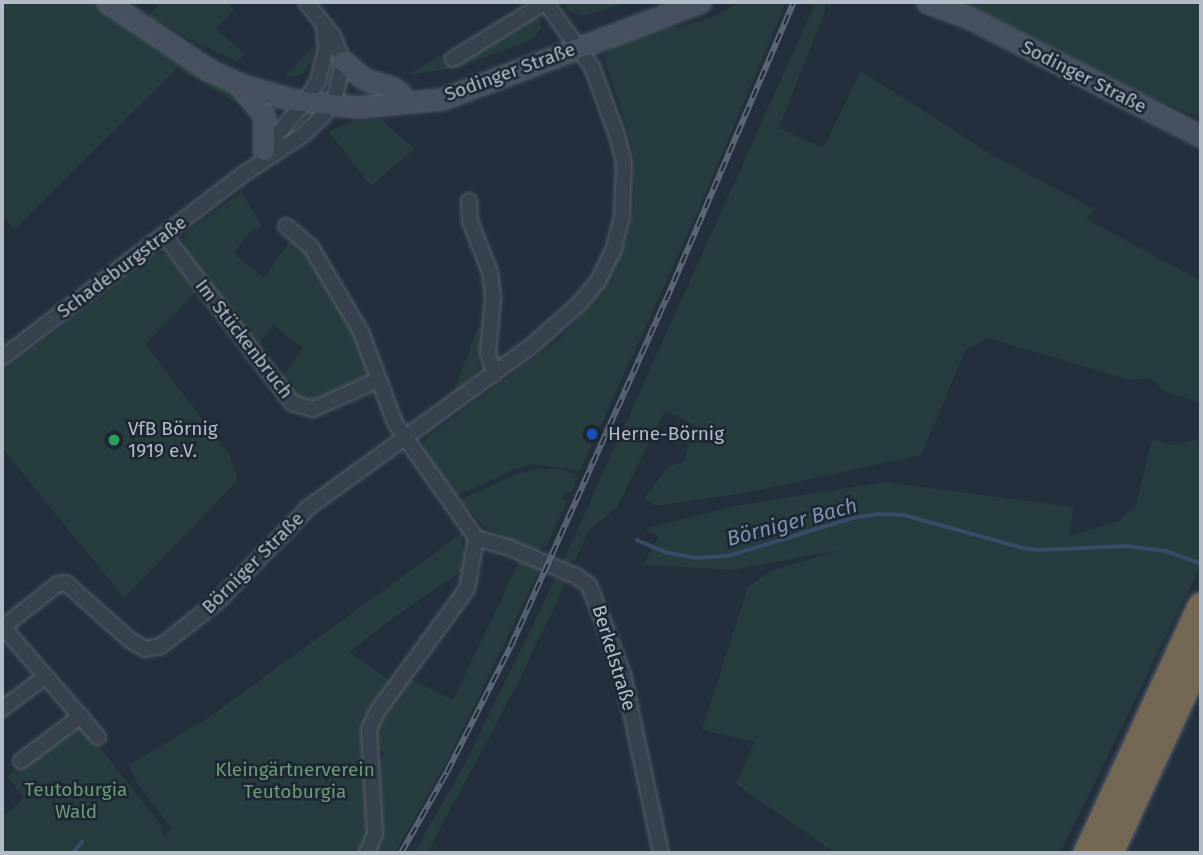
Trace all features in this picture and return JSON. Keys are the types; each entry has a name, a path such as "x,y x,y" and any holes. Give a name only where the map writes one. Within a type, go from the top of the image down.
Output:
{"highway":[{"path":"1087,853 1201,606"},
{"path":"1110,853 1201,656"},
{"path":"1156,752 1179,729 1201,682"}],"main road":[{"name":"Sodinger Straße","path":"107,2 209,70 239,84 333,101 391,106 442,99 669,2"},
{"name":"Sodinger Straße","path":"333,101 450,85 700,2"},
{"name":"Sodinger Straße","path":"927,2 970,18 1201,136"},
{"name":"Sodinger Straße","path":"196,59 215,61 309,97"},
{"path":"343,61 364,79 391,87 400,93"},
{"path":"239,84 264,115 264,150"}],"street":[{"path":"306,2 333,36 343,61 333,101"},
{"path":"405,439 556,327 598,281 614,248 622,217 624,163 617,135 592,67 545,2 453,59"},
{"path":"309,97 324,63 324,27"},
{"name":"Schadeburgstraße","path":"242,175 309,97"},
{"name":"Schadeburgstraße","path":"2,358 242,175 303,135 333,101"},
{"path":"469,201 470,221 490,272 493,298 488,353 494,374"},
{"path":"286,226 312,247 361,332 395,423 476,538 467,589 377,712 369,730 375,834 366,853"},
{"name":"Im Stückenbruch","path":"163,235 292,403 313,409 378,380"},
{"name":"Börniger Straße","path":"2,627 58,584 66,583 130,640 145,649 161,646 217,602 309,506 405,439"},
{"name":"Berkelstraße","path":"476,538 510,548 576,576 589,585 622,674 661,853"},
{"path":"2,627 98,737"},
{"path":"2,709 46,676"},
{"path":"21,761 81,716"}],"green space":[{"path":"2,2 95,2 175,60 246,100 249,110 177,68 14,230 2,214"},
{"path":"162,2 226,2 234,10 216,29 245,54 238,61 200,45 148,15"},
{"path":"566,2 630,2 582,16 566,9"},
{"path":"741,2 786,2 699,209 580,471 532,464 457,496 426,454 426,438 562,337 594,299 627,240 634,209 634,157 606,64 606,54 615,43 649,30 679,27 715,16"},
{"path":"816,2 825,2 825,11 779,128 823,148 861,71 994,156 1094,209 1086,219 1201,281 1201,403 1163,391 1151,378 1130,380 988,338 965,351 921,455 750,492 655,506 644,498 669,466 683,462 696,426 665,410 617,508 589,529 576,559 562,564"},
{"path":"964,2 1201,2 1201,118 1143,94"},
{"path":"537,17 541,21 541,29 533,39 460,67 408,75 446,52 455,66"},
{"path":"314,46 311,62 303,73 294,77 286,75"},
{"path":"381,119 414,149 371,186 329,132 353,121"},
{"path":"242,192 262,227 249,232 234,254 264,278 289,242 306,250 353,326 368,370 361,380 312,400 298,399 281,378 303,348 273,325 257,346 185,251 183,239 187,231"},
{"path":"161,253 170,257 196,292 145,344 229,454 238,480 124,598 2,448 2,372 153,255"},
{"path":"478,328 483,328 478,373 453,393"},
{"path":"1152,439 1171,445 1201,439 1201,565 1060,853 835,853 736,784 755,742 702,730 748,587 771,571 839,550 733,570 643,565 659,537 644,529 736,506 885,482 1073,507 1070,536 1119,521 1136,505"},
{"path":"537,469 561,469 578,475 571,493 566,491 563,499 567,501 546,547 542,546 539,554 484,526 460,500 514,475"},
{"path":"462,533 462,545 469,566 386,623 350,652 393,683 373,711 371,831 362,853 2,853 2,818 24,798 7,776 80,722 161,825 163,838 172,829 137,783 129,765 208,718"},
{"path":"519,562 540,569 450,756 395,853 371,853 375,770 385,753 374,746 376,725 407,677 453,700"},
{"path":"556,577 566,582 518,683 427,853 414,853 467,760"}],"waterway":[{"name":"Börniger Bach","path":"637,540 665,552 697,558 728,556 853,518 879,514 904,515 1023,548 1040,550 1126,546 1166,551 1201,564"},
{"path":"73,853 82,842"}],"railway":[{"path":"401,853 447,772 511,646 666,300 794,2"}],"place":[{"name":"Herne-Börnig","path":"592,434"},
{"name":"VfB Börnig 1919 e.V.","path":"114,440"}],"park label":[{"name":"Kleingärtnerverein Teutoburgia","path":"295,781"},
{"name":"Teutoburgia Wald","path":"76,801"}]}
